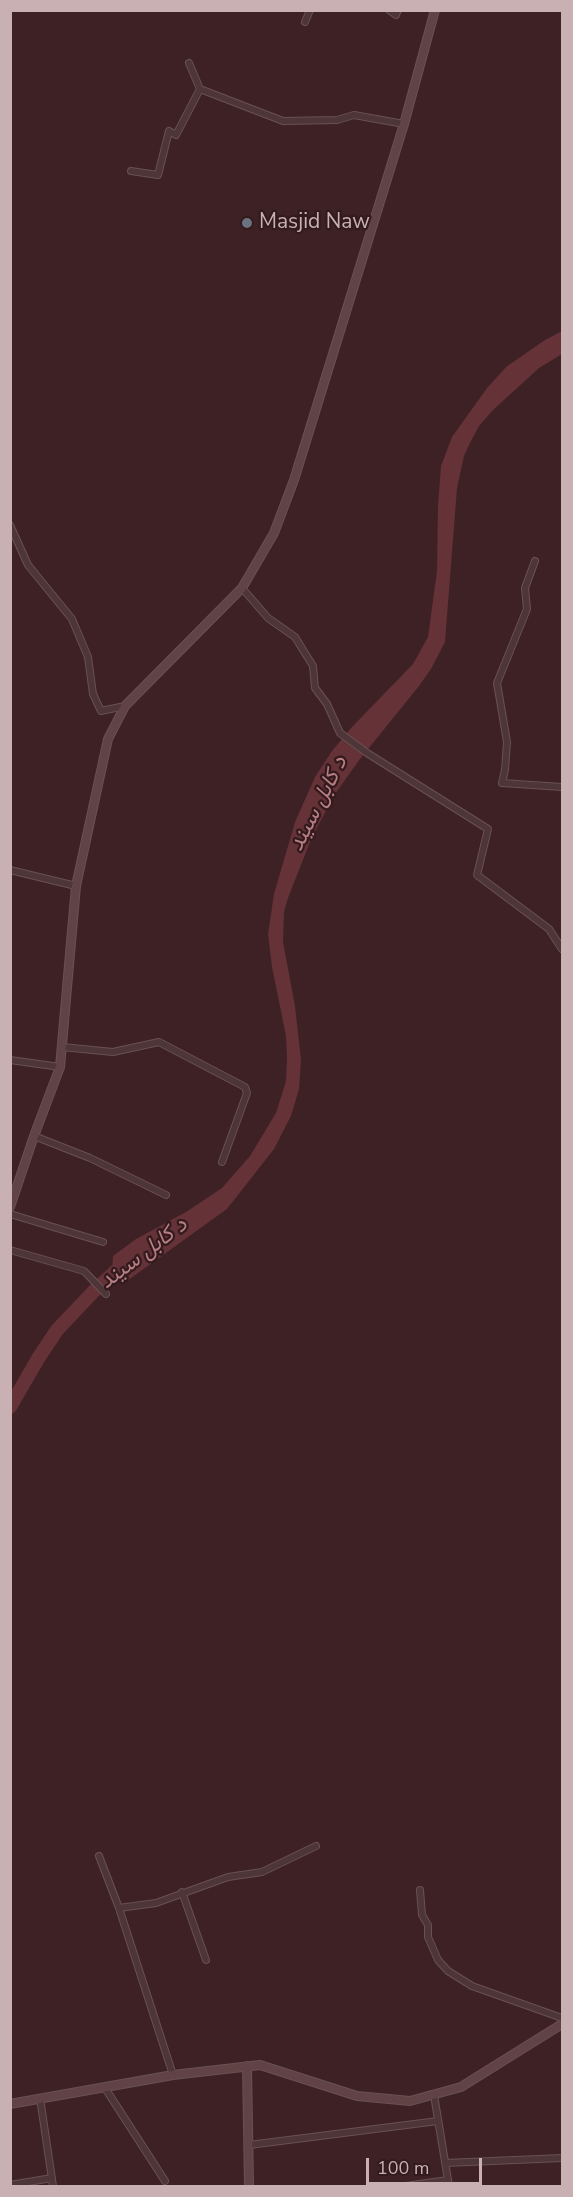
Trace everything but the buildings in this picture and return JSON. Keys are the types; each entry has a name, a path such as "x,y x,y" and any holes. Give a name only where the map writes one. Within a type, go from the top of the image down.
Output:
{"main road":[{"path":"10,1207 60,1067 76,886 108,739 125,706 242,588 274,533 294,480 404,124 435,10"},
{"path":"10,2104 173,2075 260,2065 357,2096 410,2102 461,2087 562,2024"},
{"path":"247,2066 249,2187"}],"street":[{"path":"305,22 310,10"},
{"path":"389,10 396,15 398,10"},
{"path":"189,63 200,89 282,121 337,120 354,115 404,124"},
{"path":"130,171 158,175 169,131 176,135 200,89"},
{"path":"10,525 28,566 72,619 88,657 93,694 101,711 125,706"},
{"path":"535,561 525,588 527,609 497,683 507,742 502,783 562,787"},
{"path":"242,588 268,618 295,637 313,666 315,688 327,704 340,734 488,829 477,875 549,929 562,949"},
{"path":"10,870 76,886"},
{"path":"62,1047 112,1052 159,1042 245,1087 247,1093 222,1162"},
{"path":"10,1060 60,1067"},
{"path":"34,1136 90,1158 166,1195"},
{"path":"10,1214 103,1242"},
{"path":"10,1250 84,1271 106,1294"},
{"path":"118,1908 156,1903 228,1877 262,1872 315,1846"},
{"path":"99,1856 173,2075"},
{"path":"420,1890 422,1915 428,1926 428,1937 438,1960 448,1971 472,1986 562,2018"},
{"path":"182,1892 206,1959"},
{"path":"105,2088 165,2181"},
{"path":"406,2187 448,2183 434,2095"},
{"path":"40,2098 53,2187"},
{"path":"249,2145 438,2121"},
{"path":"445,2163 562,2158"},
{"path":"10,2185 52,2178"}],"water":[{"path":"562,331 562,354 539,368 493,410 479,426 470,443 464,456 457,488 445,642 419,686 335,794 312,837 288,898 284,912 283,942 295,1006 301,1060 299,1089 291,1116 274,1149 227,1209 124,1283 112,1274 113,1256 136,1239 186,1212 222,1188 250,1156 276,1113 286,1081 287,1058 286,1036 268,934 274,894 295,822 315,777 332,751 413,664 428,637 437,571 441,466 452,437 487,388 506,367"}],"waterway":[{"name":"د کابل سيند","path":"10,1407 57,1330 94,1291 126,1262"}],"place":[{"name":"Masjid Naw","path":"247,223"}]}
